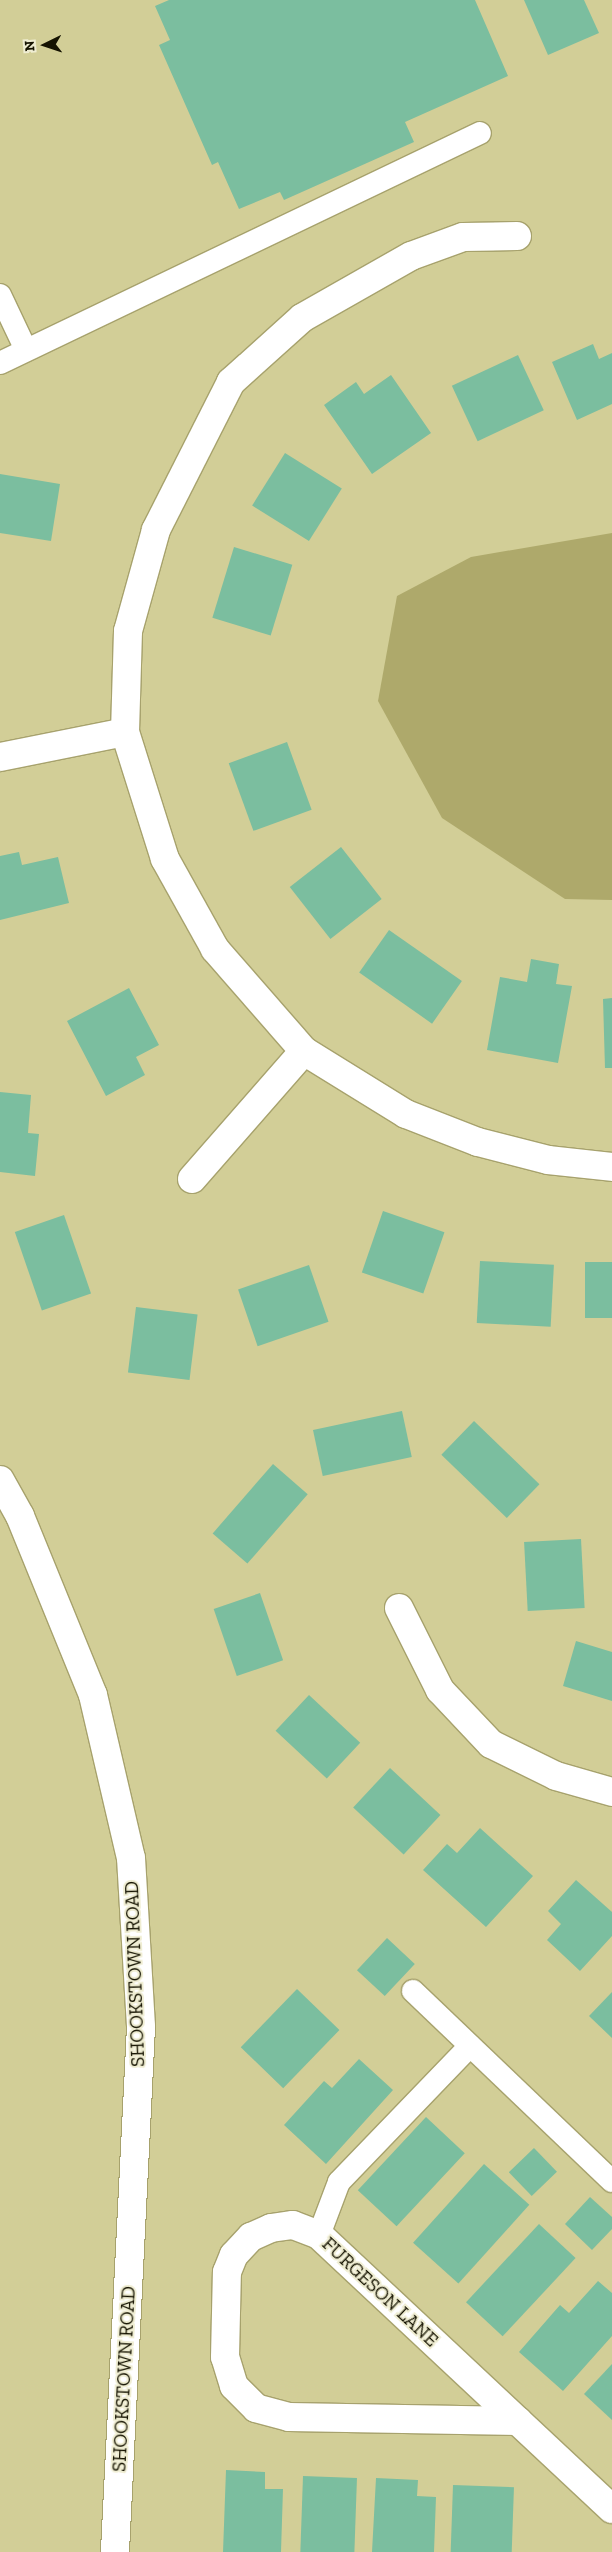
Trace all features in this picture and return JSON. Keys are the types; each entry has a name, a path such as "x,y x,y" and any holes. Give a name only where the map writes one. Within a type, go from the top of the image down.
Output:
{"street":[{"path":"517,236 463,238 411,256 302,318 231,382 156,530 128,631 125,732 165,859 215,949 304,1051 406,1114 478,1142 548,1160 612,1167"},
{"path":"0,757 125,732"},
{"path":"192,1180 304,1051"},
{"name":"SHOOKSTOWN ROAD","path":"0,1480 20,1516 93,1695 131,1858 141,2027 115,2552"},
{"path":"400,1608 440,1690 491,1744 556,1776 612,1792"},
{"name":"FURGESON LANE","path":"518,2421 289,2418 256,2408 234,2386 225,2357 227,2272 234,2255 251,2237 271,2228 293,2225 319,2235 518,2421 612,2509"}],"lane":[{"path":"0,363 480,133"},
{"path":"0,295 26,350"},
{"path":"413,1991 612,2181"},
{"path":"319,2235 339,2182 470,2046"}],"shaded area":[{"path":"612,533 612,900 565,899 442,818 378,701 397,596 471,557"}],"building":[{"path":"169,0 475,0 508,76 405,122 414,142 284,200 280,192 239,209 218,162 212,165 159,45 170,40 155,6"},
{"path":"524,0 584,0 599,33 548,55"},
{"path":"593,344 599,359 612,353 612,404 577,420 552,362"},
{"path":"518,355 544,410 478,441 452,386"},
{"path":"391,375 431,433 372,474 324,405 356,382 364,394"},
{"path":"285,453 342,489 309,541 252,506"},
{"path":"0,474 60,484 51,541 0,533"},
{"path":"234,547 292,565 271,636 212,618"},
{"path":"287,742 312,810 253,831 229,763"},
{"path":"341,847 382,899 330,939 290,887"},
{"path":"19,852 22,865 58,857 69,903 0,920 0,856"},
{"path":"389,930 462,981 432,1024 359,973"},
{"path":"531,959 559,964 556,984 572,986 558,1063 487,1050 500,977 527,982"},
{"path":"129,988 159,1045 136,1057 145,1075 106,1096 67,1021"},
{"path":"612,998 612,1068 605,1068 603,999"},
{"path":"0,1092 31,1095 28,1133 39,1134 35,1176 0,1172"},
{"path":"383,1211 444,1232 423,1294 362,1272"},
{"path":"64,1215 91,1293 42,1310 15,1232"},
{"path":"480,1261 554,1265 551,1327 477,1323"},
{"path":"585,1262 612,1262 612,1318 585,1318"},
{"path":"309,1265 329,1322 258,1346 238,1289"},
{"path":"136,1307 198,1315 189,1380 128,1373"},
{"path":"402,1411 412,1457 323,1476 313,1430"},
{"path":"474,1421 539,1484 507,1518 441,1455"},
{"path":"273,1464 308,1494 247,1564 213,1533"},
{"path":"581,1539 585,1608 528,1611 524,1542"},
{"path":"260,1593 283,1660 237,1676 214,1609"},
{"path":"576,1641 612,1652 612,1701 563,1686"},
{"path":"309,1695 360,1743 327,1779 276,1731"},
{"path":"390,1768 440,1815 404,1855 353,1807"},
{"path":"480,1828 533,1876 486,1927 423,1870 447,1844 457,1853"},
{"path":"576,1880 612,1912 612,1936 580,1971 547,1940 561,1924 548,1911"},
{"path":"387,1938 415,1964 385,1996 357,1970"},
{"path":"297,1989 339,2030 283,2088 241,2047"},
{"path":"612,1992 612,2038 589,2016"},
{"path":"359,2059 393,2090 326,2164 284,2125 324,2081 332,2088"},
{"path":"426,2117 465,2153 397,2226 358,2190"},
{"path":"534,2148 557,2172 532,2196 509,2172"},
{"path":"484,2164 529,2205 458,2284 413,2243"},
{"path":"590,2197 612,2217 612,2229 592,2250 565,2224"},
{"path":"539,2224 576,2258 503,2336 466,2302"},
{"path":"598,2281 612,2293 612,2336 563,2391 519,2352 560,2305 569,2313"},
{"path":"612,2364 612,2420 584,2394"},
{"path":"226,2470 265,2472 265,2489 283,2489 281,2552 223,2552"},
{"path":"303,2476 357,2478 354,2552 300,2552"},
{"path":"376,2478 418,2480 417,2496 436,2497 434,2552 372,2552"},
{"path":"453,2485 514,2487 512,2552 451,2552"}]}
